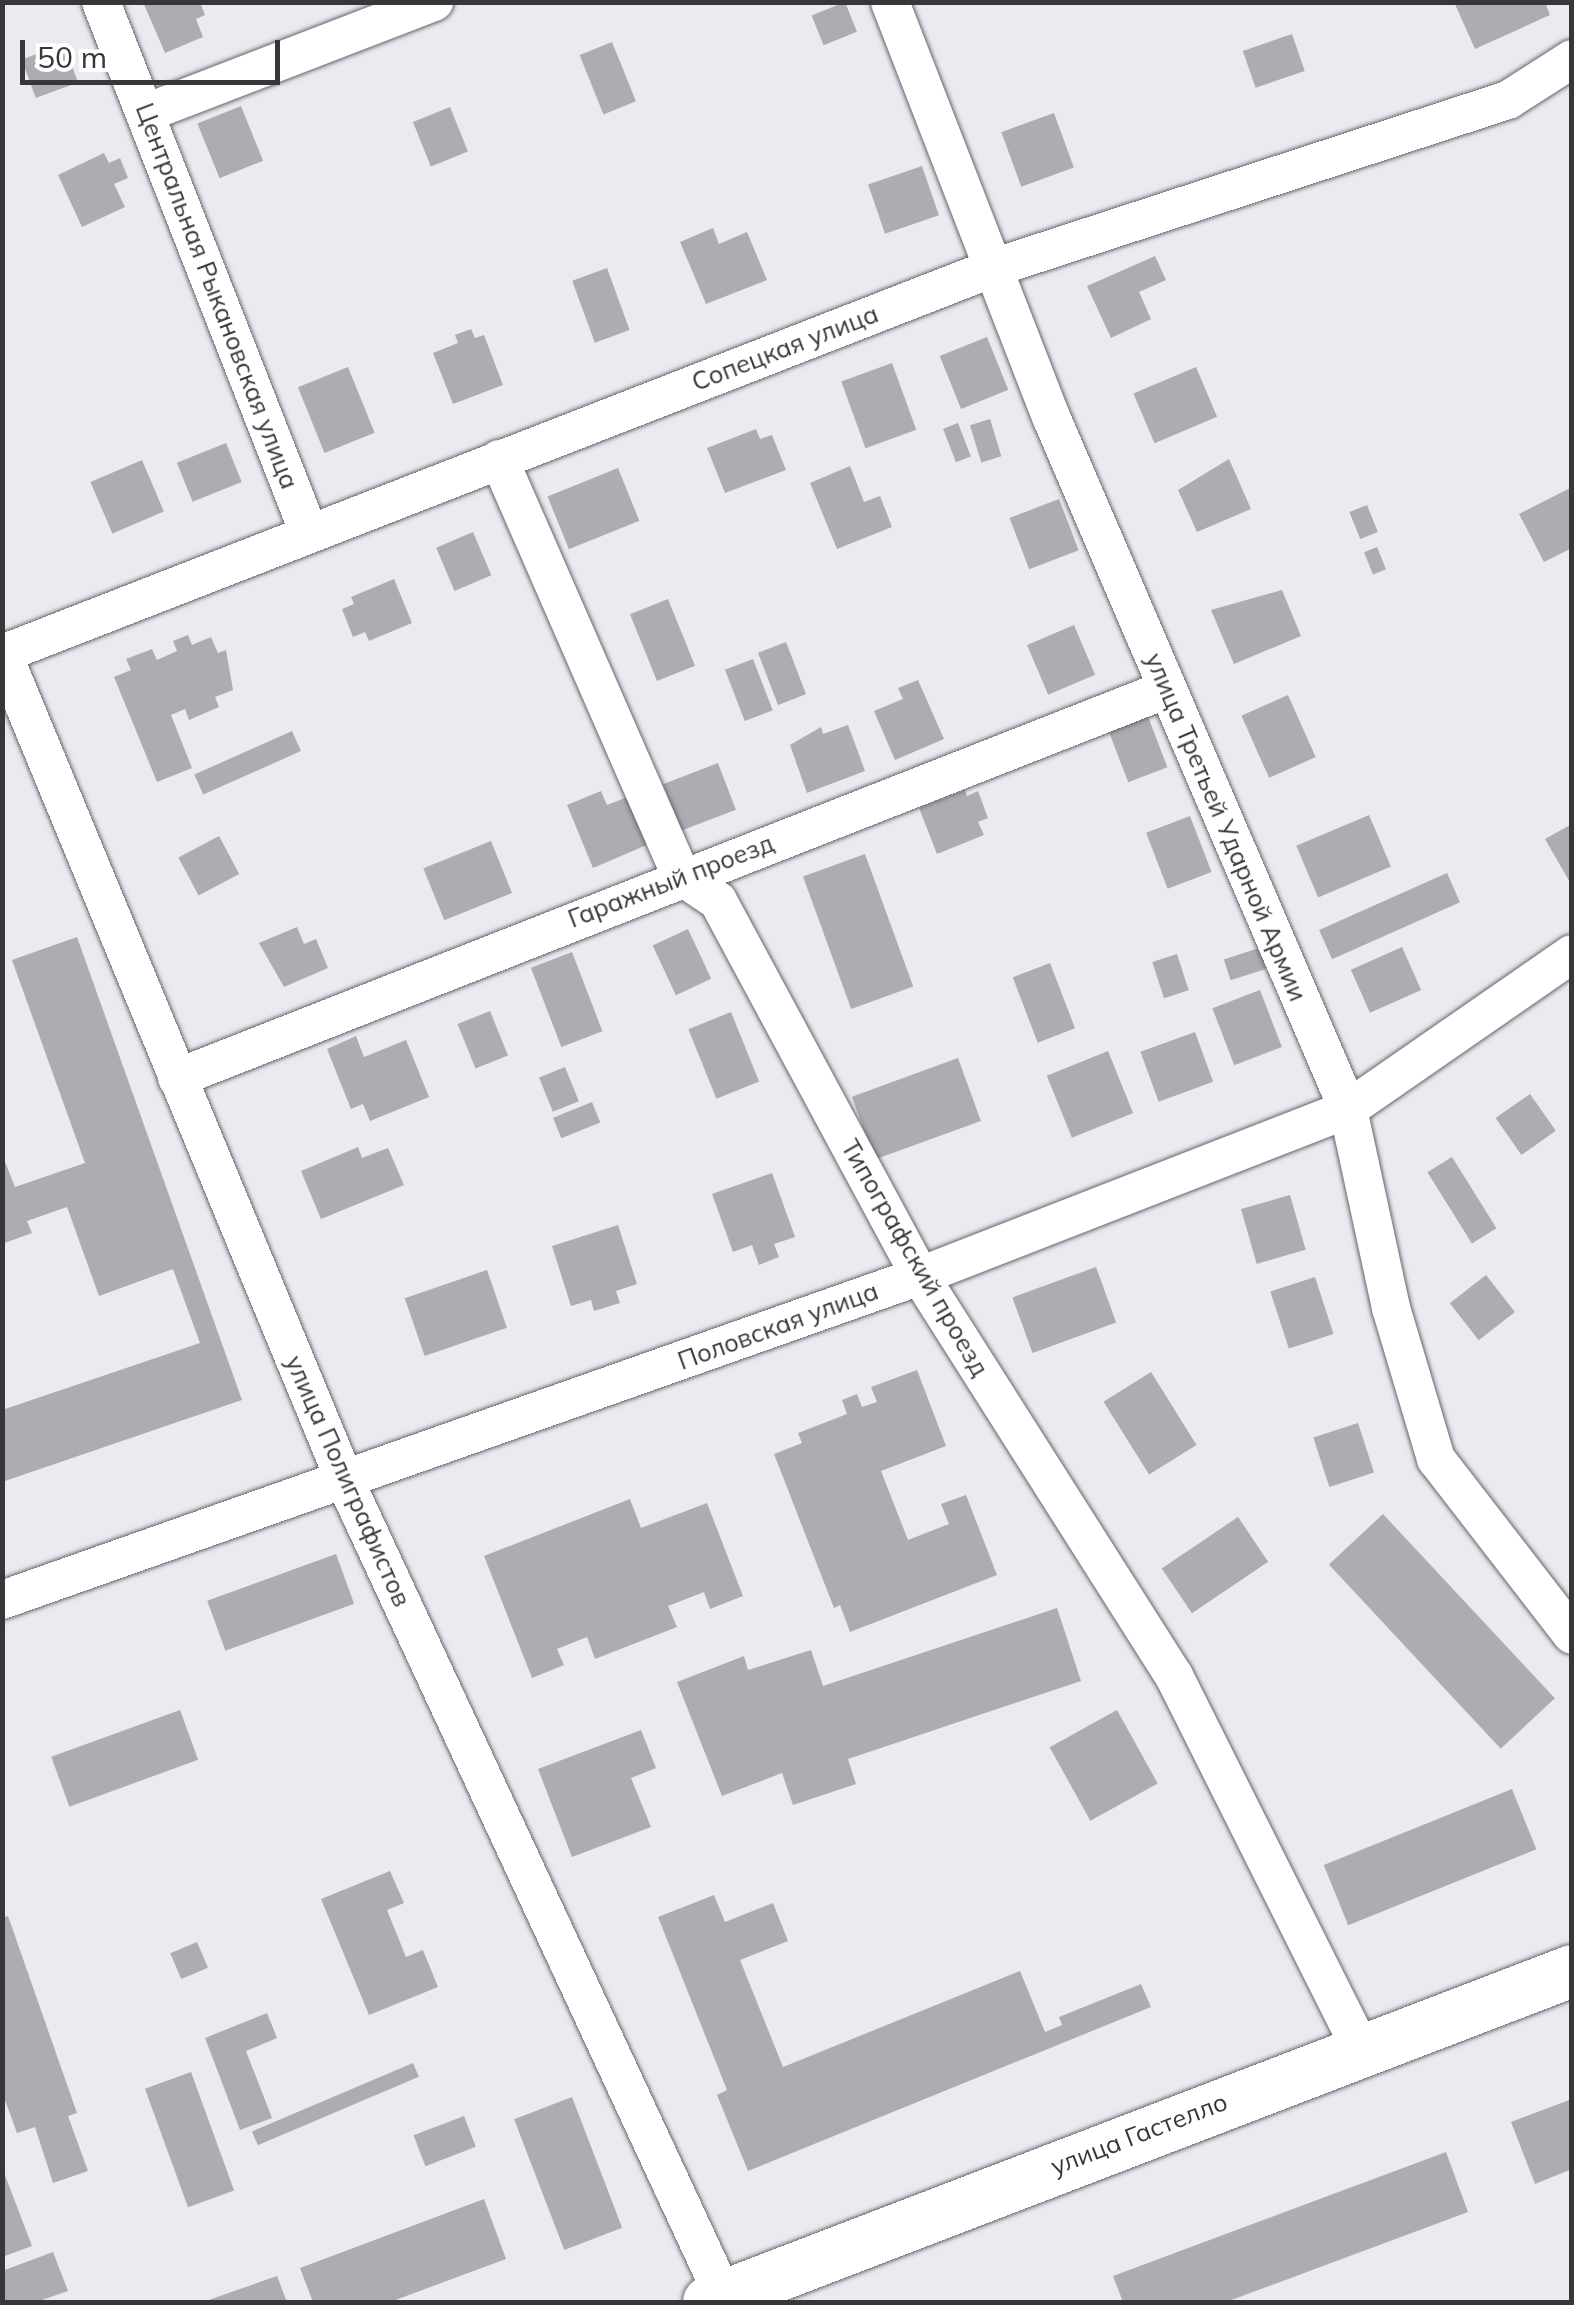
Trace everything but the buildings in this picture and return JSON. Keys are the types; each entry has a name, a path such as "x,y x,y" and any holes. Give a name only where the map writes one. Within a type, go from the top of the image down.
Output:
{"main road":[{"name":"улица Гастелло","path":"717,2300 1360,2048 1572,1971"}],"street":[{"name":"Центральная Рыкановская улица","path":"101,2 309,533"},
{"path":"146,112 434,2"},
{"name":"улица Третьей Ударной Армии","path":"890,2 993,268 1167,689 1348,1109 1391,1308 1436,1459 1572,1635"},
{"name":"Сопецкая улица","path":"3,653 993,268 1508,100 1572,59"},
{"name":"Типографский проезд","path":"499,459 682,877 718,901 920,1276 1174,1676 1360,2048"},
{"name":"улица Полиграфистов","path":"3,653 345,1481 717,2300"},
{"name":"Гаражный проезд","path":"177,1078 1167,689"},
{"name":"Половская улица","path":"2,1600 920,1276 1348,1109 1572,954"}]}
